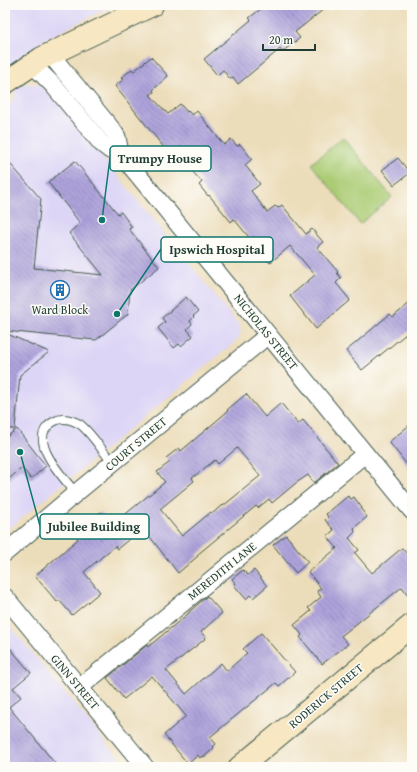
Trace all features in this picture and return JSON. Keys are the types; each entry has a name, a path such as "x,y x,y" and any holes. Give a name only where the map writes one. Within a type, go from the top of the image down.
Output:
{"street":[{"path":"5,83 41,59 152,5"},
{"name":"NICHOLAS STREET","path":"41,59 53,85 101,143 110,150 120,153 412,511"},
{"name":"COURT STREET","path":"5,553 268,335"},
{"name":"MEREDITH LANE","path":"79,688 365,454"},
{"name":"GINN STREET","path":"5,597 145,767"},
{"name":"RODERICK STREET","path":"240,767 412,625"}],"lane":[{"path":"76,493 46,454 43,436 44,431 51,423 62,419 69,419 80,424 113,463"}],"shaded area":[{"path":"5,5 108,5 109,7 46,39 5,70"},
{"path":"23,84 40,85 51,93 238,324 241,332 235,342 5,532 5,109 14,99 16,89"},
{"path":"5,620 52,677 126,767 5,767"}],"green space":[{"path":"343,137 392,197 360,224 311,164"}],"building":[{"path":"266,5 329,5 295,32 300,38 282,52 280,49 238,84 233,77 230,79 223,70 217,75 204,59 251,20 249,18"},
{"path":"151,57 168,76 153,90 154,92 150,95 168,114 180,104 192,115 197,111 224,145 231,139 237,146 240,144 252,159 245,165 260,184 251,191 267,212 275,206 278,208 282,205 306,234 312,229 323,242 317,247 338,272 337,273 341,278 336,283 350,300 316,329 290,296 315,275 290,246 270,263 234,219 231,222 209,195 208,196 199,185 202,182 175,149 169,154 115,86 123,80 121,78 132,69 134,71"},
{"name":"Ward Block","path":"5,158 41,199 34,268 103,275 69,233 80,223 48,182 75,161 118,214 121,212 132,227 129,229 159,267 130,290 128,314 96,340 5,331"},
{"path":"398,158 410,173 394,185 382,170"},
{"path":"186,297 198,312 193,316 194,317 190,321 192,324 187,329 193,336 181,346 179,344 174,348 158,328 165,322 162,318"},
{"path":"412,301 412,329 362,370 346,351 390,314 393,317"},
{"path":"5,333 49,352 20,375 15,429 5,429"},
{"path":"246,394 265,417 281,403 298,424 303,420 338,463 314,483 308,475 272,503 269,499 258,508 256,506 197,555 198,556 178,573 143,528 117,549 115,546 84,572 100,592 72,615 59,600 57,602 35,576 78,539 74,534 101,512 112,525 165,482 157,472 170,462 166,458 179,448 181,451 228,411 227,410","holes":["237,448 260,476 223,506 222,505 213,513 211,512 182,536 160,509 194,481 192,478 215,460 218,464"]},
{"path":"412,423 412,471 389,442"},
{"path":"17,429 46,466 31,479 22,468 5,482 5,438"},
{"path":"348,496 351,499 354,497 367,517 354,528 355,532 349,538 359,550 355,553 372,573 402,548 412,560 412,600 402,587 341,636 348,644 322,664 300,637 302,635 294,625 311,611 308,608 321,597 317,591 321,588 308,572 337,548 327,536 334,530 325,520 328,517 326,514"},
{"path":"286,535 308,562 296,573 273,545"},
{"path":"243,570 248,575 254,570 267,586 253,598 250,595 246,599 234,585 236,584 232,579"},
{"path":"207,596 222,613 201,632 206,638 166,670 186,694 221,663 227,671 247,653 243,649 261,633 295,672 279,686 276,683 210,737 216,744 213,747 214,748 204,757 203,755 200,758 198,755 188,764 164,735 186,716 152,676 124,699 107,678 147,645 148,647"},
{"path":"5,642 31,673 13,688 21,697 9,707 58,767 5,767"}],"place":[{"name":"Trumpy House","path":"102,220"},
{"name":"Ward Block","path":"60,290"},
{"name":"Ipswich Hospital","path":"117,314"},
{"name":"Jubilee Building","path":"20,452"}]}
